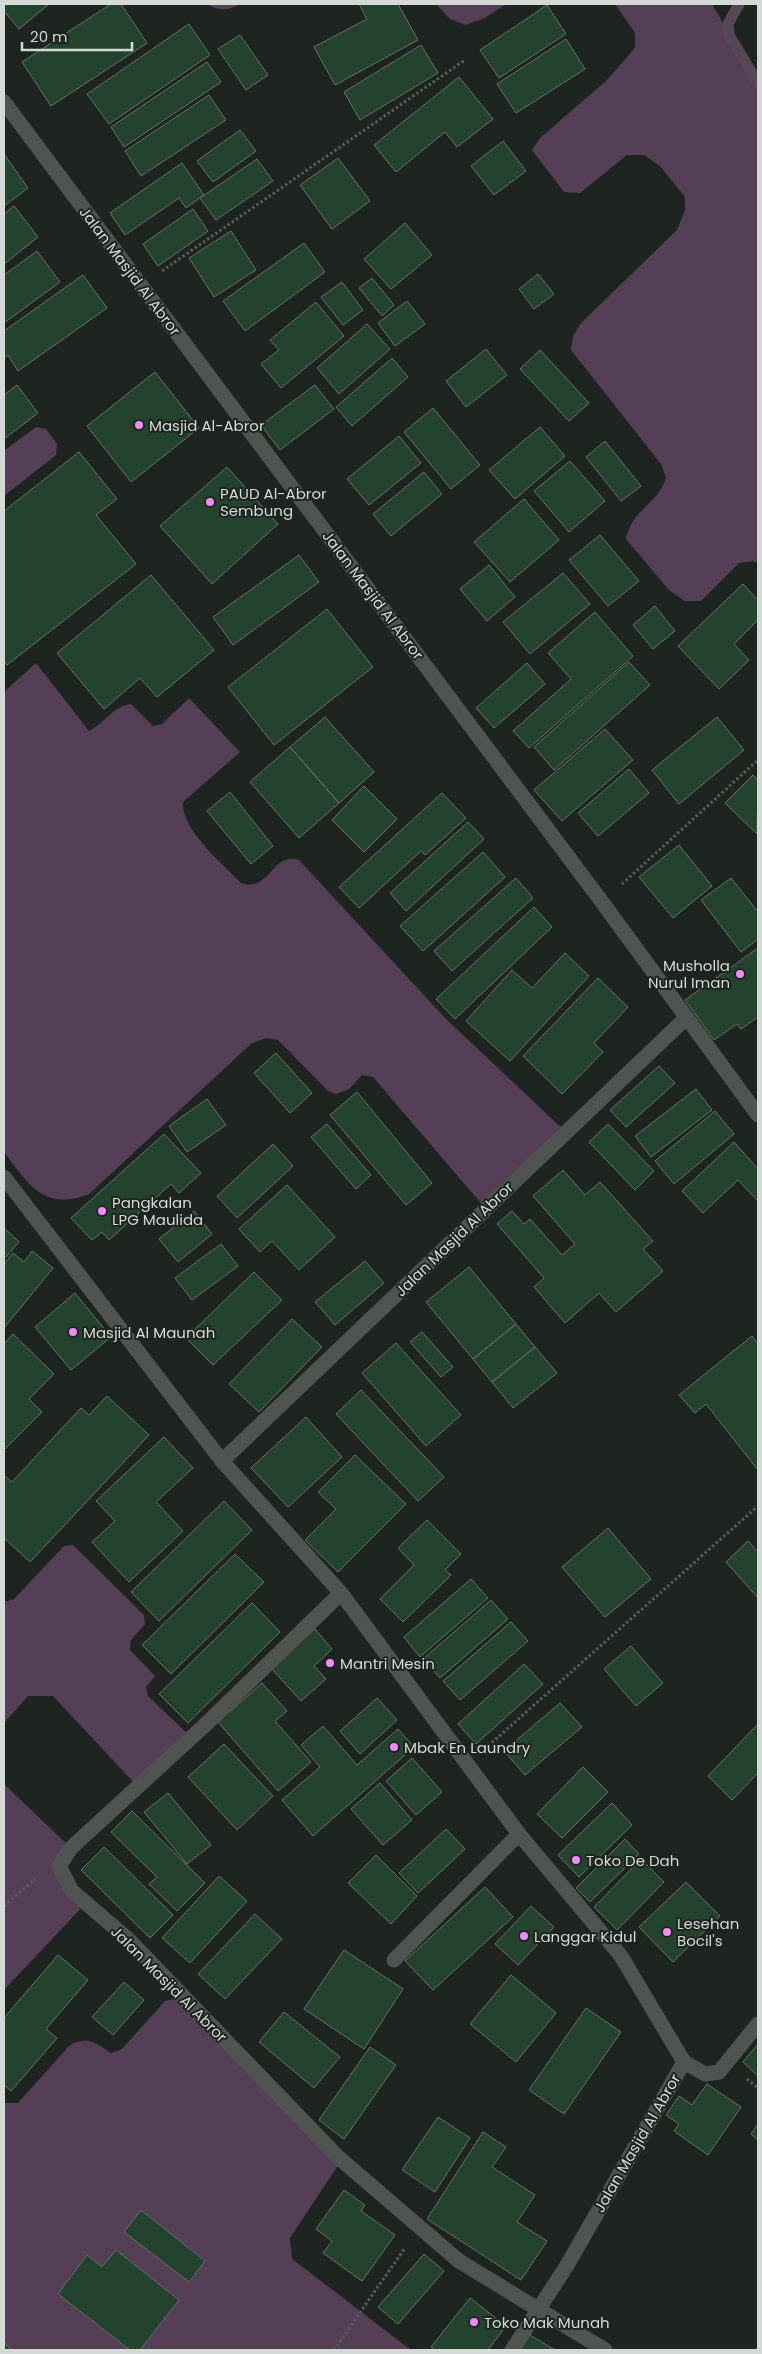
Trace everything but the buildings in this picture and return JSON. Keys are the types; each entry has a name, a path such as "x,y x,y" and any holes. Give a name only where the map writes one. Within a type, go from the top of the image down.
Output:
{"street":[{"name":"Jalan Masjid Al Abror","path":"4,102 602,902 758,1115"},
{"name":"Jalan Masjid Al Abror","path":"222,1461 686,1018"},
{"path":"4,1178 222,1461 341,1593 519,1834 621,1956 684,2062"},
{"path":"59,1866 71,1848 204,1726 341,1593"},
{"path":"394,1960 519,1834"},
{"name":"Jalan Masjid Al Abror","path":"59,1866 72,1891 129,1940 338,2157 459,2261 605,2350"},
{"name":"Jalan Masjid Al Abror","path":"512,2350 566,2267 684,2062 705,2074 719,2072 758,2024"}],"path":[{"path":"142,286 465,60"},
{"path":"602,902 758,760"},
{"path":"468,1764 758,1506"},
{"path":"4,1906 23,1888 59,1866"},
{"path":"334,2350 420,2228"}],"shaded area":[{"path":"207,4 240,4 223,9"},
{"path":"436,4 506,4 485,18 465,25 450,19"},
{"path":"615,4 712,4 758,83 758,563 753,561 739,563 701,601 685,601 669,590 626,539 634,520 657,494 666,478 661,464 571,350 573,336 581,323 677,230 685,210 685,197 660,166 644,155 627,155 580,193 564,192 532,150 540,138 607,80 635,48 635,33"},
{"path":"36,427 46,429 57,444 56,455 4,496 4,451"},
{"path":"36,663 89,731 114,711 131,704 153,726 162,724 189,698 240,752 183,802 184,813 195,835 241,883 251,885 265,878 283,861 290,859 299,860 446,1019 566,1132 486,1209 373,1077 362,1075 349,1089 336,1094 328,1091 278,1040 267,1038 252,1043 89,1194 73,1199 48,1197 29,1184 4,1152 4,692"},
{"path":"73,1545 144,1615 145,1624 131,1640 130,1650 155,1676 146,1687 148,1696 192,1738 138,1787 53,1696 28,1696 4,1723 4,1602 14,1599 64,1546"},
{"path":"4,1784 71,1848 59,1866 86,1903 4,1990"},
{"path":"182,1997 338,2157 337,2167 290,2238 292,2259 411,2350 140,2350 179,2300 116,2250 102,2267 87,2255 58,2294 130,2350 11,2350 4,2342 4,2103 18,2103 70,2045 87,2041 111,2053 122,2049 165,2001","holes":["141,2211 205,2260 190,2282 124,2232"]}],"waterway":[{"path":"739,4 728,24 729,35 758,83"}],"place":[{"name":"Masjid Al-Abror","path":"139,425"},
{"name":"PAUD Al-Abror Sembung","path":"210,502"},
{"name":"Musholla Nurul Iman","path":"740,974"},
{"name":"Pangkalan LPG Maulida","path":"102,1211"},
{"name":"Masjid Al Maunah","path":"73,1332"},
{"name":"Mantri Mesin","path":"330,1663"},
{"name":"Mbak En Laundry","path":"394,1747"},
{"name":"Toko De Dah","path":"576,1860"},
{"name":"Lesehan Bocil's","path":"667,1932"},
{"name":"Langgar Kidul","path":"524,1936"},
{"name":"Toko Mak Munah","path":"474,2322"}]}
